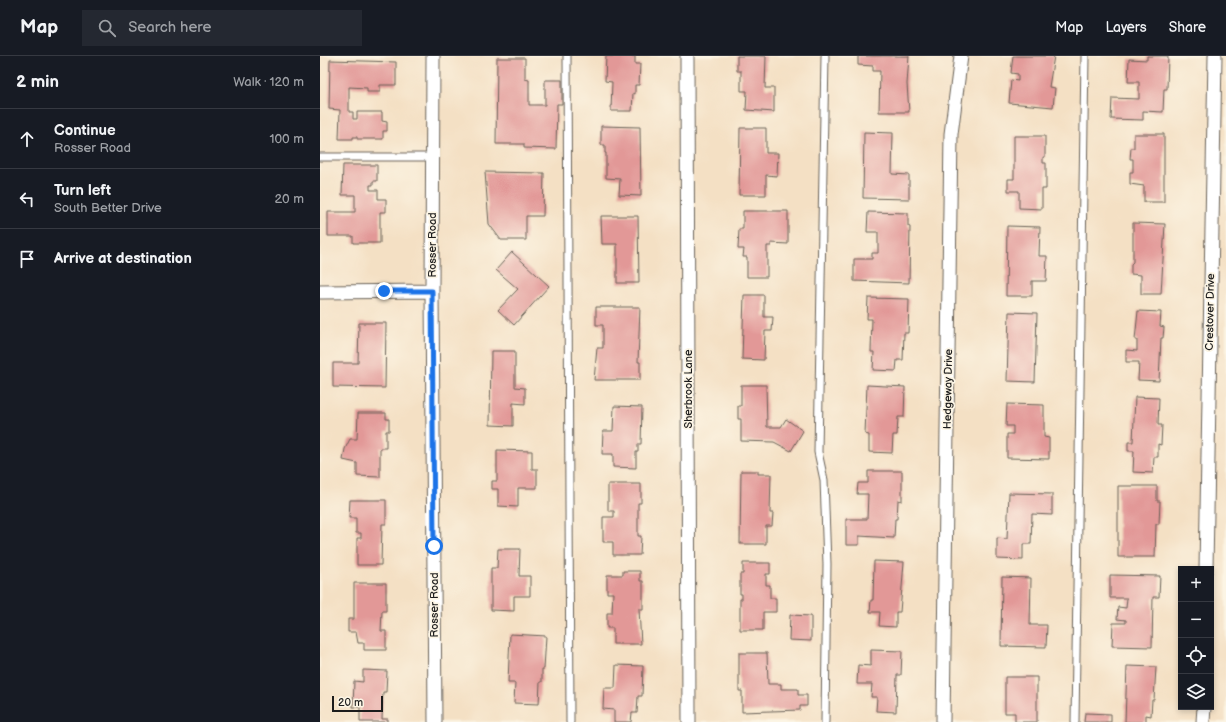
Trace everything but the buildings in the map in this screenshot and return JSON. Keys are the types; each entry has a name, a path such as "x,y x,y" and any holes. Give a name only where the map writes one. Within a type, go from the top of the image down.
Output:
{"street":[{"name":"Rosser Road","path":"433,56 432,291 435,722"},
{"name":"Sherbrook Lane","path":"687,56 689,722"},
{"name":"Hedgeway Drive","path":"943,722 952,134 961,56"},
{"name":"Crestover Drive","path":"1206,566 1215,56"},
{"path":"320,292 432,291"},
{"path":"1204,710 1204,722"}],"lane":[{"path":"567,56 570,722"},
{"path":"824,722 827,564 824,480 818,452 825,56"},
{"path":"1075,722 1085,56"},
{"path":"320,157 433,157"}],"route":[{"path":"384,291 432,291 434,546"}]}
